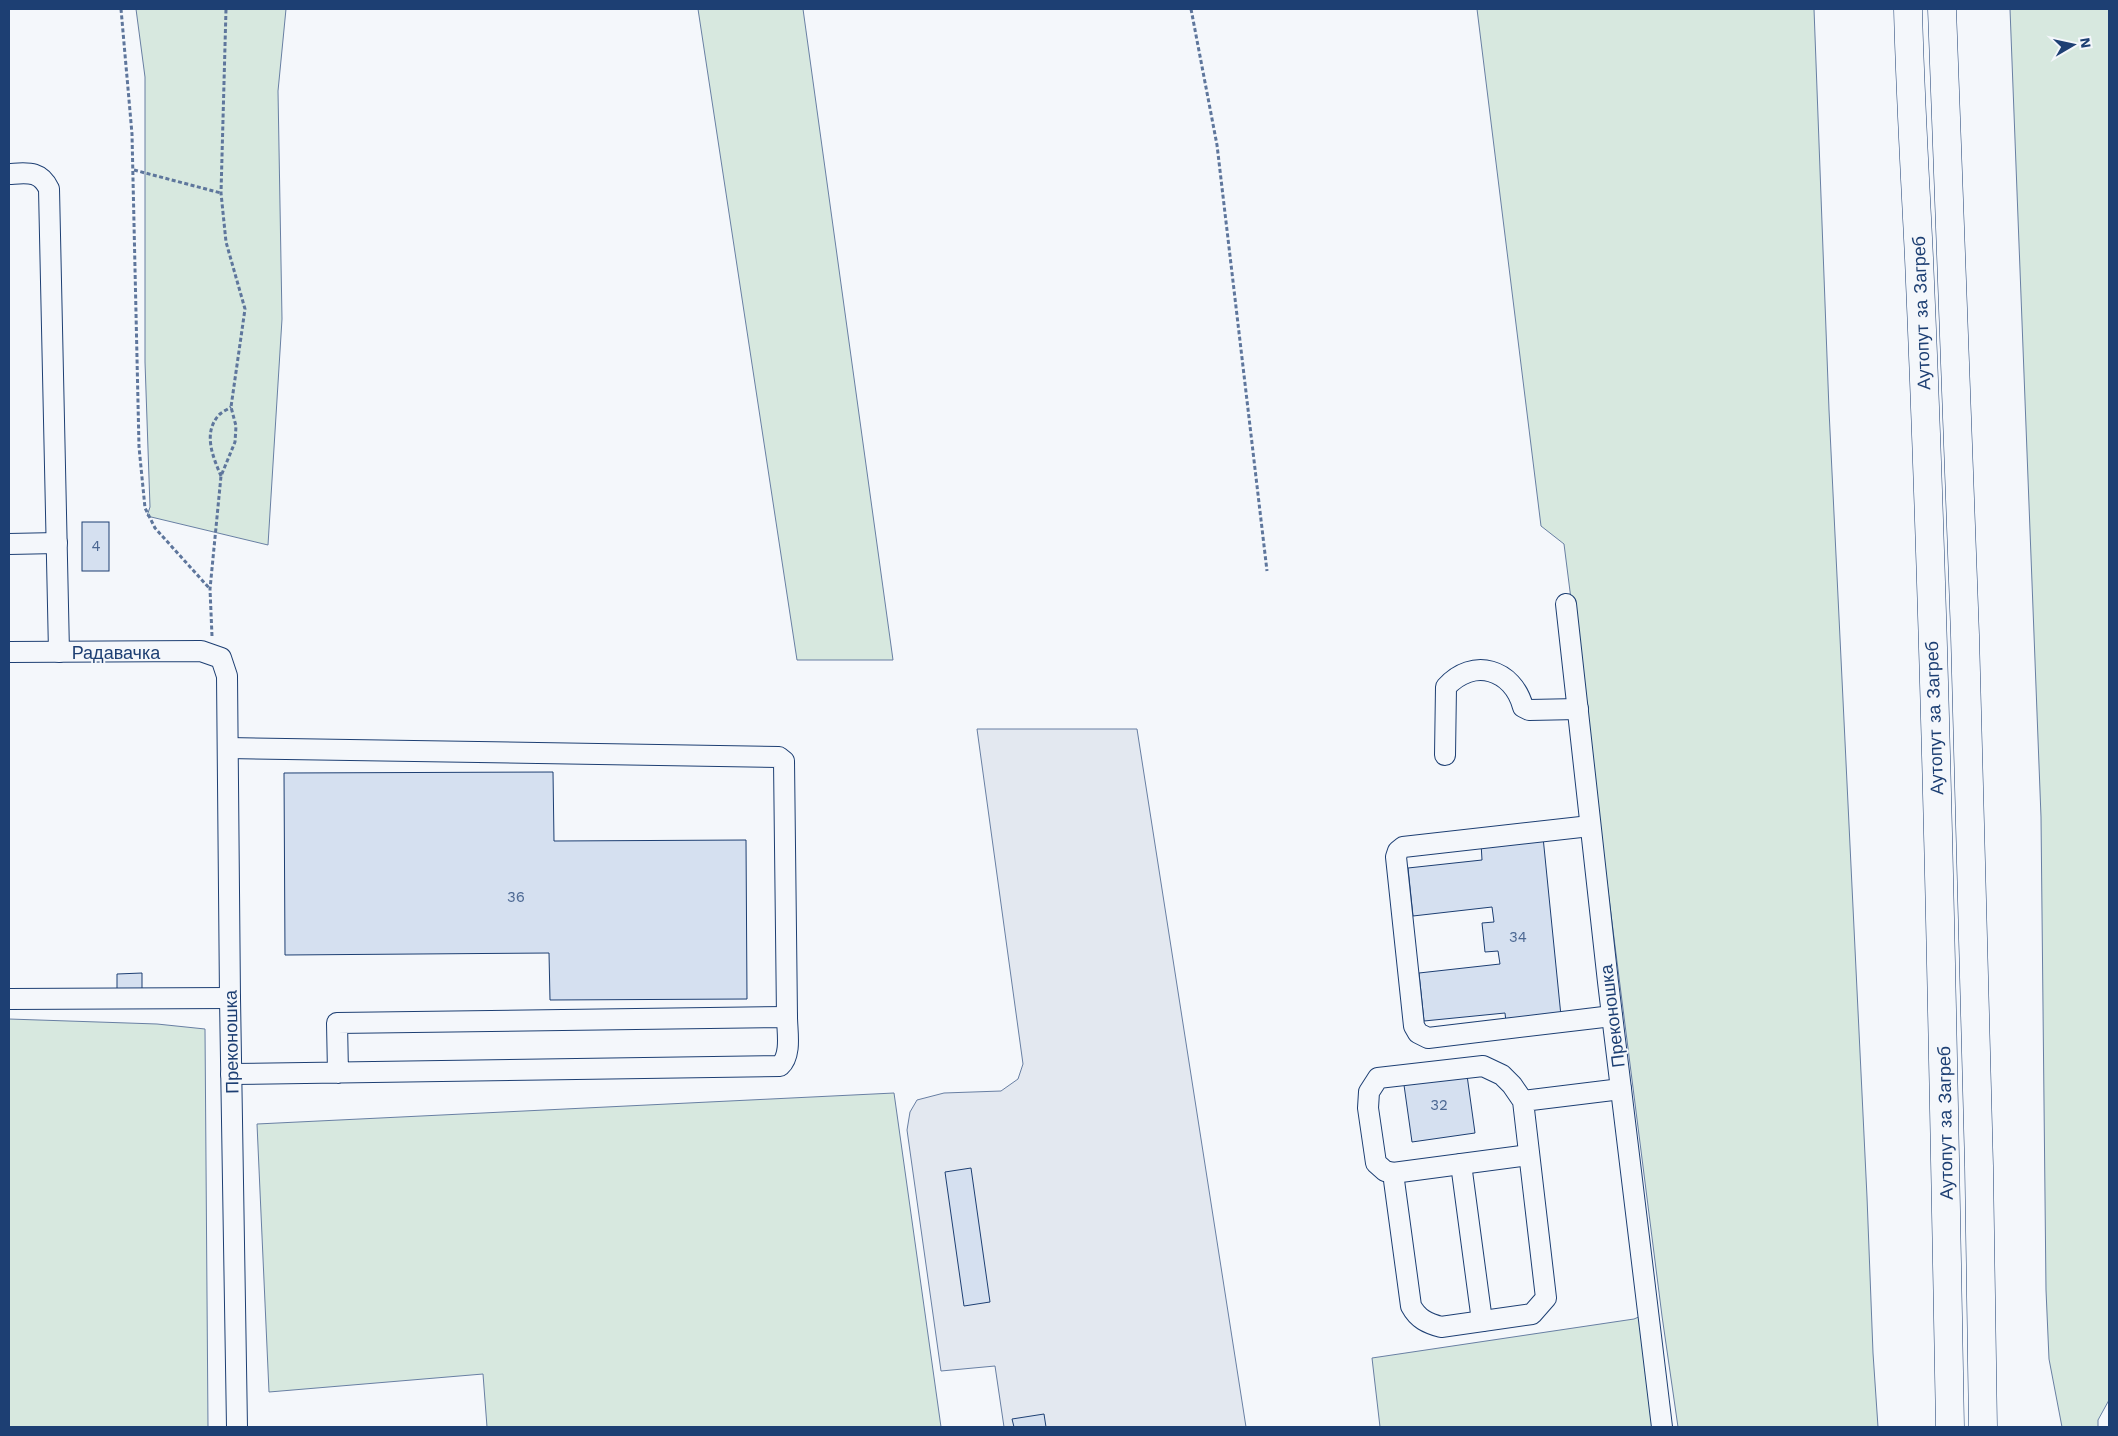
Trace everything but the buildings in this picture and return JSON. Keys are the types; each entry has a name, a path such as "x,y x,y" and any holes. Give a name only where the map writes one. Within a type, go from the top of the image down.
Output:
{"highway":[{"name":"Аутопут за Загреб","path":"1908,9 1931,602 1944,1064 1950,1427"},
{"name":"Аутопут за Загреб","path":"1942,9 1965,635 1979,1166 1983,1427"}],"street":[{"path":"9,174 34,173 45,180 49,189 59,652"},
{"path":"9,544 57,543"},
{"name":"Преконошка","path":"1566,604 1612,1016 1662,1427"},
{"name":"Радавачка","path":"9,652 201,651 217,656"},
{"name":"Преконошка","path":"217,656 227,676 237,1427"},
{"path":"1445,755 1446,687 1455,677 1467,671 1491,670 1506,678 1519,693 1523,707 1530,710 1578,709"},
{"path":"228,748 779,757 784,762 788,1017 787,1050 785,1061 780,1066 231,1074"},
{"path":"1590,826 1403,846 1398,851 1396,857 1414,1026 1418,1033 1428,1038 1612,1016"},
{"path":"9,999 230,998"},
{"path":"338,1073 337,1023 788,1017"},
{"path":"1393,1173 1411,1306 1416,1315 1427,1323 1440,1327 1532,1314 1546,1298 1523,1101 1502,1075 1483,1066 1378,1078 1369,1092 1368,1108 1376,1163 1385,1172 1393,1173 1529,1155"},
{"path":"1523,1101 1621,1090"},
{"path":"1461,1164 1482,1321"}],"path":[{"path":"121,9 134,170 139,447 146,508 154,528 210,589"},
{"path":"217,656 210,589 221,476 235,442 236,426 231,407 245,309 226,242 221,193 226,9"},
{"path":"1191,9 1217,146 1267,571"},
{"path":"134,170 221,193"},
{"path":"221,476 210,444 212,428 218,415 231,407"}],"shaded area":[{"path":"136,9 286,9 278,91 282,319 268,545 147,516 150,507 145,362 145,77"},
{"path":"698,9 803,9 893,660 797,660"},
{"path":"1477,9 1814,9 1829,410 1878,1427 1678,1427 1662,1316 1564,544 1541,526"},
{"path":"2010,9 2109,9 2109,1400 2098,1420 2098,1427 2062,1427 2049,1359 2046,1290 2041,817"},
{"path":"977,729 1137,729 1246,1427 1004,1427 995,1366 941,1371 907,1130 910,1112 917,1100 944,1093 1001,1091 1018,1079 1023,1064"},
{"path":"9,1019 157,1024 205,1029 208,1427 9,1427"},
{"path":"894,1093 941,1427 487,1427 483,1374 269,1392 257,1124"},
{"path":"1648,1313 1662,1427 1380,1427 1372,1358 1634,1319"}]}
